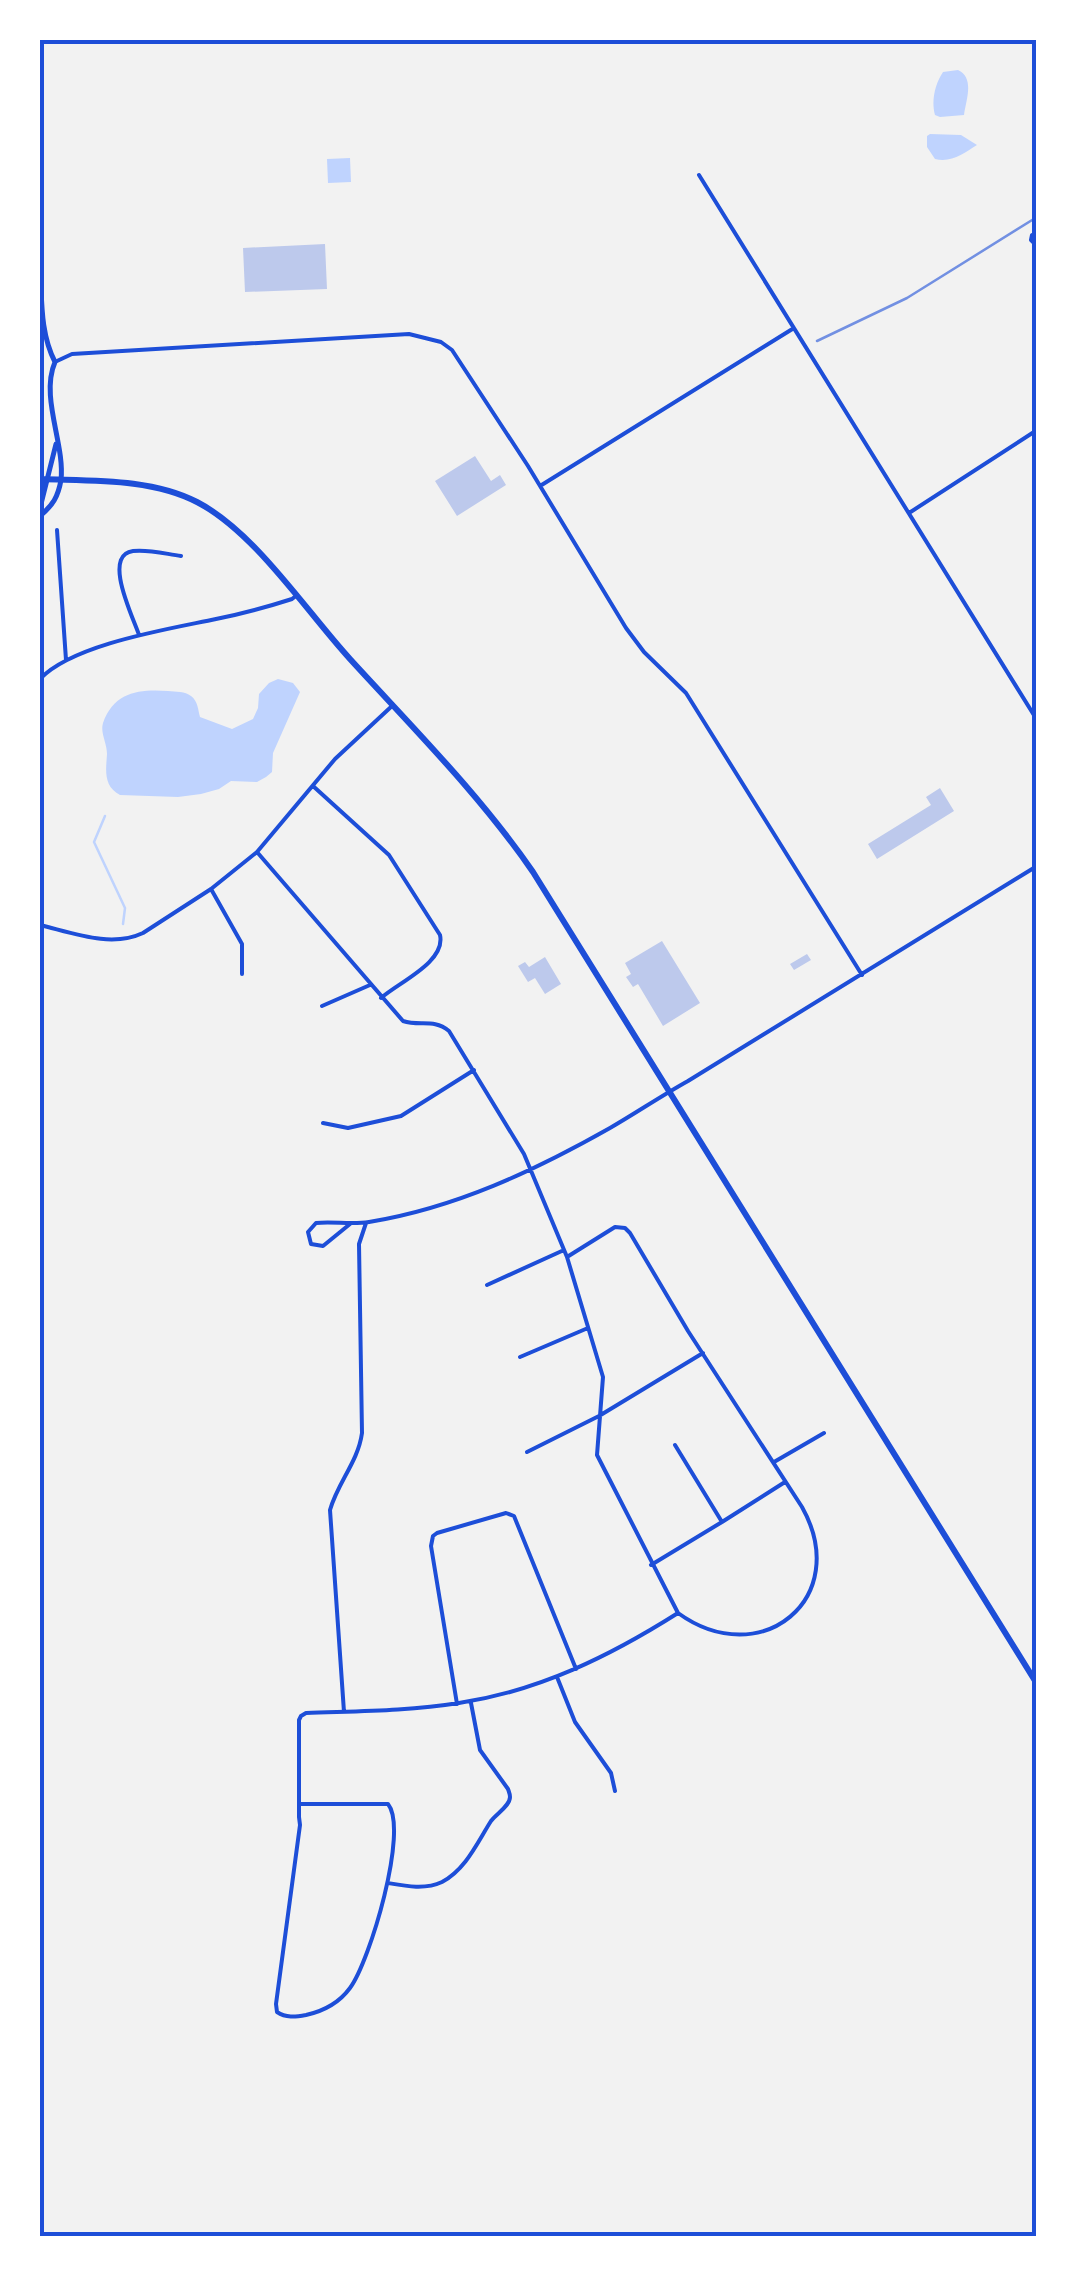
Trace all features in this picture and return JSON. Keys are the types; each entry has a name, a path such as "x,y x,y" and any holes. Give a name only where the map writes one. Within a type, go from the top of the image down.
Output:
{"main road":[{"path":"44,480 132,484 180,494 232,527 393,704 514,845 1037,1684"}],"street":[{"path":"699,175 1037,720"},
{"path":"1037,233 1031,240 1037,246"},
{"path":"40,268 44,332 56,362"},
{"path":"540,486 794,328"},
{"path":"40,516 58,494 63,460 56,442 50,382 56,362 72,354 410,334 441,342 462,364 626,628 644,652 686,693 862,975"},
{"path":"908,513 1037,430"},
{"path":"40,508 56,442"},
{"path":"57,530 66,660"},
{"path":"139,635 119,576 120,560 136,550 180,556"},
{"path":"40,678 66,660 139,635 252,612 297,596"},
{"path":"40,925 96,938 131,939 143,933 211,889 257,852 336,759 393,704"},
{"path":"313,786 389,855 440,935 442,942 436,956 381,998"},
{"path":"257,852 381,998 407,1023 434,1023 449,1031 531,1169 565,1254 603,1377 596,1446 600,1463 678,1613 717,1633 752,1635 782,1622 804,1601 816,1572 816,1539 811,1523 630,1233 615,1227 565,1254 487,1285"},
{"path":"350,1224 322,1246 311,1244 308,1239 308,1232 316,1224 366,1223 424,1211 531,1169 613,1126 1037,866"},
{"path":"211,889 242,944 242,974"},
{"path":"322,1006 370,985"},
{"path":"322,1124 348,1128 401,1116 474,1070"},
{"path":"344,1712 330,1510 335,1492 359,1452 362,1433 358,1244 366,1223"},
{"path":"520,1357 588,1328"},
{"path":"527,1452 599,1416 703,1353"},
{"path":"774,1462 824,1432"},
{"path":"675,1444 722,1522"},
{"path":"651,1565 786,1482"},
{"path":"456,1704 430,1546 437,1533 506,1514 514,1516 576,1669"},
{"path":"300,1804 388,1804 394,1816 388,1883 371,1943 348,1992 320,2012 280,2016 276,2004 300,1825 300,1804 300,1716 456,1704 516,1690 610,1654 678,1613"},
{"path":"557,1676 576,1722 611,1773 615,1791"},
{"path":"388,1883 421,1887 442,1882 463,1864 509,1801 508,1790 480,1750 470,1702"}],"water":[{"path":"958,70 968,84 964,115 935,115 934,98 940,77 943,72"},
{"path":"930,134 961,135 977,145 952,158 935,159 927,147"},
{"path":"350,158 351,182 328,183 327,159"},
{"path":"278,679 293,683 300,692 273,753 272,772 266,777 257,782 231,781 219,789 178,797 120,795 111,787 102,727 121,699 147,691 183,692 195,700 200,717 232,729 253,719 259,694"}],"building":[{"path":"325,244 327,289 245,292 243,248"},
{"path":"475,456 491,481 500,475 506,485 457,516 435,481"},
{"path":"940,788 954,811 877,859 868,844 931,805 926,797"},
{"path":"662,941 700,1003 663,1026 638,984 633,987 626,977 631,974 625,963"},
{"path":"807,954 811,960 794,970 790,964"},
{"path":"545,957 561,984 545,994 535,978 528,982 518,966 525,962 529,967"}],"waterway":[{"path":"105,816 94,842 125,908 123,924"}],"railway":[{"path":"817,341 907,298 1037,217"}]}
